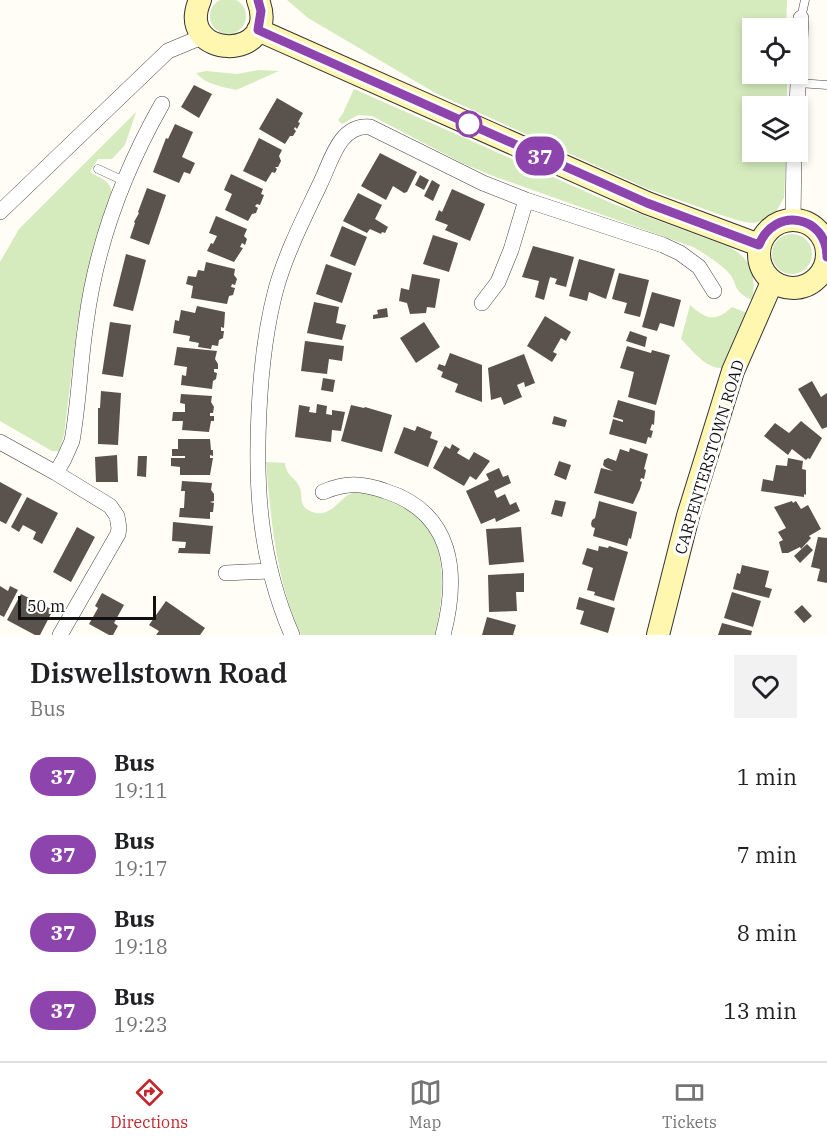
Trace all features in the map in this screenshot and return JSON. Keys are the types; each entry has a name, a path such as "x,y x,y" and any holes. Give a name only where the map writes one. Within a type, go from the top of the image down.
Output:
{"street":[{"path":"200,0 196,16 204,36 216,45 226,48 236,47 252,38 258,30 261,11 258,0"},
{"path":"258,30 647,203 759,245"},
{"path":"0,212 168,51 204,36"},
{"path":"56,473 72,441 86,321 102,246 124,181 145,133 162,104"},
{"path":"292,635 269,571 261,521 256,473 261,372 270,313 295,237 341,140 348,133 359,128 370,127 483,183 526,200 663,245 680,253 699,267 714,291"},
{"path":"793,220 794,162"},
{"path":"482,303 498,282 511,250 526,200"},
{"path":"783,221 808,223 819,232 827,251 826,264 820,276 804,287 791,289 781,287 764,274 759,262 759,245 765,234 773,226 783,221"},
{"name":"CARPENTERSTOWN ROAD","path":"657,635 688,516 732,376 772,282"},
{"path":"0,442 110,506 117,516 119,528 109,550 60,635"},
{"path":"323,492 345,484 382,490 414,504 432,520 442,536 449,556 450,602 443,635"},
{"path":"226,573 269,571"}],"lane":[{"path":"801,18 805,0"},
{"path":"808,84 827,85"},
{"path":"98,169 124,181"}],"green space":[{"path":"221,-1 235,-1 245,9 245,23 235,33 221,33 211,23 211,9"},
{"path":"287,0 787,0 786,18 742,18 742,84 787,84 787,96 742,96 742,162 786,162 784,198 769,218 754,223 721,215 648,189 437,94 308,18"},
{"path":"258,70 279,71 236,90 209,82 196,73 206,71 237,74"},
{"path":"354,89 616,205 737,251 751,269 754,283 752,300 741,294 724,268 693,247 493,176 462,163 372,116 358,115 342,124 338,120"},
{"path":"136,112 125,145 112,159 98,159 90,172 107,182 112,193 83,293 64,435 59,451 52,451 0,421 0,262 19,229"},
{"path":"792,234 806,240 812,254 806,268 792,274 778,268 772,254 778,240"},
{"path":"690,305 711,317 721,315 732,307 747,313 722,368 705,362 681,339"},
{"path":"266,462 285,463 287,471 299,486 304,507 312,512 331,510 345,497 360,492 391,502 411,512 425,524 440,557 442,576 435,635 301,635 280,572"}],"building":[{"path":"194,85 212,94 199,118 181,107"},
{"path":"277,98 303,113 297,129 295,127 294,129 296,131 285,144 259,129"},
{"path":"175,124 193,132 182,157 195,163 190,174 184,172 179,183 153,172 166,138 168,139"},
{"path":"259,138 282,150 279,156 281,161 278,167 275,167 277,169 275,173 272,172 266,182 243,171"},
{"path":"380,153 417,172 407,192 404,193 393,186 386,200 361,186"},
{"path":"231,174 263,189 261,194 264,195 260,205 255,206 258,208 256,213 252,214 248,221 225,210 232,194 224,190"},
{"path":"420,175 429,180 424,190 415,185"},
{"path":"432,180 440,185 433,201 424,196"},
{"path":"147,188 166,195 149,245 130,238"},
{"path":"452,189 485,204 470,241 445,230 448,225 435,220 439,210 442,212"},
{"path":"358,193 382,205 375,219 388,227 385,233 381,234 370,229 367,233 343,221"},
{"path":"216,216 247,229 244,236 247,239 245,245 242,243 240,247 243,248 234,262 207,251 217,236 209,233"},
{"path":"342,226 367,237 355,266 330,256"},
{"path":"433,235 458,243 449,272 423,264"},
{"path":"533,246 574,257 566,287 555,284 557,279 550,277 544,300 535,297 539,281 522,277"},
{"path":"126,254 146,260 133,311 113,306"},
{"path":"579,259 615,269 606,299 589,292 587,301 569,296"},
{"path":"206,262 235,269 234,275 237,279 235,285 232,284 231,287 235,288 227,304 191,298 193,286 186,284 188,276 196,277 198,270 204,271"},
{"path":"326,264 352,273 342,303 316,294"},
{"path":"619,273 649,280 640,317 624,313 627,303 612,299"},
{"path":"412,274 440,279 435,308 427,307 426,313 410,314 407,303 399,301 401,288 409,290"},
{"path":"652,292 681,300 674,327 660,323 657,331 642,327"},
{"path":"314,302 339,307 336,323 346,325 342,340 307,333"},
{"path":"197,306 225,312 224,328 221,327 221,331 224,331 223,338 219,340 218,346 212,345 211,349 198,347 199,343 189,341 190,336 173,333 175,320 179,321 181,310 195,313"},
{"path":"387,308 388,317 373,319 373,315 378,314 377,310"},
{"path":"545,316 571,332 566,341 561,338 553,352 557,354 552,362 527,346"},
{"path":"110,322 131,325 123,377 102,374"},
{"path":"424,322 440,347 416,363 400,338"},
{"path":"630,331 647,337 645,347 626,341"},
{"path":"305,341 344,346 342,361 329,359 327,374 301,371"},
{"path":"627,346 651,353 652,350 670,355 656,405 628,397 634,372 620,368"},
{"path":"177,347 217,351 215,359 218,369 214,369 217,373 212,389 181,385 182,375 186,376 187,367 174,365"},
{"path":"450,353 482,365 482,402 455,392 458,384 441,377 443,372 437,369 439,364 445,366"},
{"path":"524,354 535,383 525,387 524,382 517,385 522,397 504,405 501,397 491,400 488,368"},
{"path":"323,378 335,380 333,392 321,390"},
{"path":"812,381 821,397 827,393 827,427 822,429 798,389"},
{"path":"101,391 121,393 118,445 98,444 98,408 100,408"},
{"path":"181,394 212,396 211,402 214,407 210,416 214,416 214,421 211,421 209,432 182,430 183,421 172,421 173,412 185,412 185,404 180,403"},
{"path":"618,400 655,411 654,425 652,424 650,430 653,431 646,444 609,434 613,419 623,422 613,417"},
{"path":"317,404 327,406 326,414 332,415 332,410 345,412 341,431 332,430 331,442 295,437 299,405 310,407 309,412 316,413"},
{"path":"351,405 392,415 382,452 341,441"},
{"path":"554,416 567,420 565,427 552,424"},
{"path":"801,421 822,438 810,459 806,460 792,449 788,455 764,436 775,423 789,433"},
{"path":"417,426 432,432 430,438 438,441 428,467 394,453 404,427 415,431"},
{"path":"178,439 210,439 213,456 210,455 210,458 213,458 210,475 180,475 180,467 171,466 171,458 185,458 185,456 172,456 172,449 178,449"},
{"path":"452,444 460,449 457,453 469,460 474,452 490,461 476,480 470,476 464,486 433,468 445,446 450,449"},
{"path":"630,448 648,454 644,479 641,478 640,489 633,504 594,493 601,468 613,471 603,465 604,460 608,458 616,461 620,449 629,452"},
{"path":"117,455 118,482 96,482 95,457"},
{"path":"138,456 147,456 146,477 137,476"},
{"path":"788,458 803,461 802,469 806,470 806,495 804,494 804,497 761,491 763,479 773,481 776,465 787,466"},
{"path":"559,461 571,465 566,480 554,475"},
{"path":"499,468 503,477 508,475 511,483 494,491 497,498 505,494 510,505 516,502 520,511 496,522 495,518 481,524 466,491 489,480 486,474"},
{"path":"182,481 212,483 214,501 210,502 214,503 210,519 179,517 180,508 184,508 185,491 181,491"},
{"path":"0,482 22,494 6,524 0,521"},
{"path":"27,497 58,513 42,544 33,539 36,532 23,525 19,532 11,527"},
{"path":"555,500 566,502 562,517 551,514"},
{"path":"599,501 637,512 631,539 629,538 627,546 593,536 595,528 591,524 595,518"},
{"path":"792,501 793,503 796,501 801,509 808,505 821,529 809,536 811,538 801,549 800,547 788,553 782,553 779,542 783,540 778,532 786,528 774,507"},
{"path":"173,522 213,526 210,554 178,553 179,548 185,548 186,542 172,541"},
{"path":"77,527 95,537 71,582 53,572"},
{"path":"521,527 524,562 489,565 486,529"},
{"path":"818,537 827,538 827,583 817,581 820,569 811,567"},
{"path":"807,544 813,550 800,563 794,556"},
{"path":"599,546 608,548 609,546 628,552 614,601 594,595 595,592 587,590 593,568 582,564 587,548 598,551"},
{"path":"742,565 769,571 765,587 772,589 769,598 733,589 737,573 740,574"},
{"path":"524,573 524,592 516,592 517,611 489,612 488,575"},
{"path":"0,586 8,591 10,586 18,590 4,617 0,615"},
{"path":"732,592 761,601 753,627 724,618"},
{"path":"102,593 124,605 114,623 118,626 113,635 89,624 98,608 95,606"},
{"path":"21,594 31,599 29,603 42,610 45,606 53,610 40,635 35,635 7,620"},
{"path":"579,597 615,608 608,633 580,624 584,611 576,609"},
{"path":"166,601 205,628 200,635 156,635 159,631 149,625"},
{"path":"802,605 812,616 804,623 794,612"},
{"path":"487,617 516,625 513,635 482,635"},
{"path":"722,623 752,631 751,635 718,635"}],"bus line":[{"name":"37","path":"258,0 261,21 258,30 608,187 759,245 773,226 783,221 808,223 823,237 827,257"}]}
